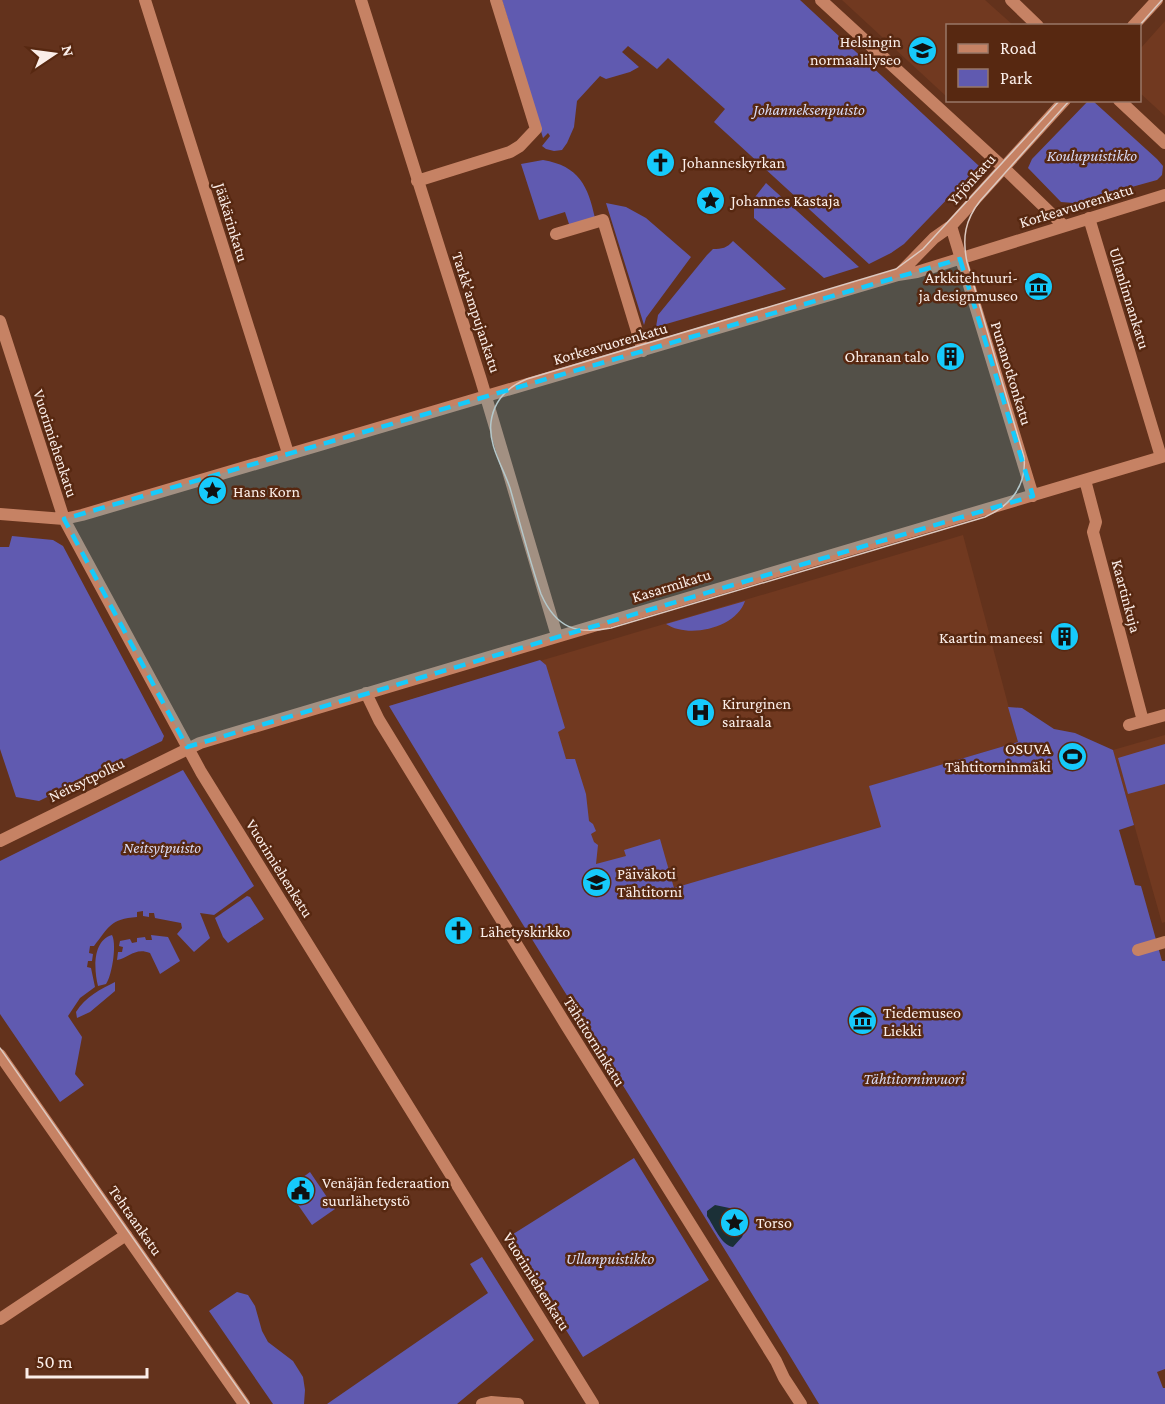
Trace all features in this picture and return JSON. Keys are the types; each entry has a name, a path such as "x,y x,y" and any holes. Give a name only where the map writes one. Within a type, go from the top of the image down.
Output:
{"street":[{"name":"Jääkärinkatu","path":"145,0 288,453"},
{"name":"Tarkk'ampujankatu","path":"361,0 486,396 557,636"},
{"path":"417,181 510,152 520,146 536,129 496,0"},
{"path":"821,0 1064,226"},
{"path":"1011,0 1036,24"},
{"path":"1135,24 1157,0"},
{"name":"Yrjönkatu","path":"898,275 934,238 951,226 1063,102"},
{"path":"1121,102 1165,143"},
{"name":"Korkeavuorenkatu","path":"0,514 64,519 124,504 288,453 898,275 917,272 1165,195"},
{"name":"Ullanlinnankatu","path":"1089,218 1163,456"},
{"path":"556,234 603,220 643,351"},
{"name":"Punanotkonkatu","path":"951,226 1033,496"},
{"name":"Vuorimiehenkatu","path":"0,321 64,519 187,747 593,1404"},
{"name":"Kasarmikatu","path":"187,747 1163,456"},
{"name":"Kaartinkuja","path":"1084,480 1096,522 1093,532 1143,721"},
{"name":"Tähtitorninkatu","path":"366,693 379,720 494,908 801,1404"},
{"path":"1129,725 1165,715"},
{"name":"Neitsytpolku","path":"0,841 187,747"},
{"path":"1138,950 1165,942"},
{"name":"Tehtaankatu","path":"0,1055 244,1404"},
{"path":"0,1319 126,1235"},
{"path":"482,1404 491,1402 518,1404"}],"highlighted area":[{"path":"960,259 1033,496 187,747 64,519"}],"shaded area":[{"name":"Helsingin normaalilyseo","path":"842,0 985,0 1012,24 946,24 946,96"},
{"path":"1165,21 1165,116 1141,94 1141,48"},
{"name":"Kirurginen sairaala","path":"963,535 1018,742 870,786 881,827 702,880 644,906 389,706"},
{"path":"1165,735 1165,922 1162,923 1113,750"}],"green space":[{"name":"Johanneksenpuisto","path":"502,0 800,0 979,166 904,244 869,264 714,122 725,109 668,58 657,69 628,46 622,52 639,67 606,79 600,76 577,101 574,127 562,150 546,149 542,146 550,136 548,133 543,138"},
{"name":"Koulupuistikko","path":"1087,102 1094,102 1163,166 1162,175 1157,180 1074,203 1061,202 1028,168 1032,159"},
{"path":"543,160 565,167 580,179 589,196 595,218 570,227 565,212 539,220 521,164"},
{"path":"766,183 859,267 824,278 754,218 752,201"},
{"path":"606,203 626,207 646,218 691,257 646,318 644,325"},
{"path":"733,241 786,289 656,327 658,315 707,255 713,249 724,248"},
{"path":"12,536 53,540 63,546 164,736 162,741 39,801 16,797 0,749 0,547 9,547"},
{"path":"745,601 732,618 711,628 687,631 666,624"},
{"name":"Tähtitorninvuori","path":"540,660 546,665 565,728 558,732 566,759 575,759 586,794 589,821 596,831 591,834 598,845 596,864 626,856 624,850 660,839 674,888 881,827 869,786 1018,742 1008,707 1022,708 1054,729 1075,733 1113,750 1134,825 1119,830 1135,885 1141,886 1162,961 1165,961 1165,1369 1157,1372 1165,1388 1165,1404 819,1404 389,706"},
{"path":"1165,744 1165,784 1128,794 1118,758"},
{"name":"Neitsytpuisto","path":"183,770 254,886 214,915 200,913 210,938 194,952 177,934 182,928 181,923 155,918 154,913 149,913 149,917 143,916 143,911 137,912 137,917 115,922 94,946 90,946 89,953 93,954 92,961 88,961 87,967 91,968 95,987 80,998 68,1016 82,1037 75,1074 84,1085 60,1102 0,1014 0,861"},
{"path":"247,896 250,897 264,919 228,943 215,918"},
{"path":"112,935 114,952 110,974 106,984 98,986 96,957 101,943"},
{"path":"151,935 168,937 180,961 160,974 150,953 145,951 136,952 117,960 118,952 122,952 123,947 119,946 120,941 130,939 132,943 137,942 137,938 145,937 146,940 152,940"},
{"path":"115,982 115,991 90,1012 77,1018 76,1012 84,1002"},
{"name":"Ullanpuistikko","path":"634,1158 709,1280 583,1357 520,1257 510,1236"},
{"path":"310,1172 335,1209 312,1225 287,1189"},
{"path":"482,1257 534,1340 457,1404 327,1404 488,1293 470,1264"},
{"path":"237,1292 248,1295 255,1306 262,1331 268,1342 293,1361 303,1377 304,1404 273,1404 209,1311"}],"water":[{"path":"715,1205 739,1210 747,1226 742,1237 733,1247 721,1239 707,1216 707,1211"}],"tram line":[{"path":"1141,24 1162,0"},
{"path":"1058,102 923,249 896,269 527,379 513,386 503,395 493,414 492,439 510,488 541,594 553,615 561,622 577,629 611,628 985,517 1009,501 1020,486 1024,457 967,262 966,230 971,215 980,201 1068,102"},
{"path":"0,1048 249,1404"}],"place":[{"name":"Helsingin normaalilyseo","path":"922,50"},
{"name":"Johanneskyrkan","path":"661,162"},
{"name":"Johannes Kastaja","path":"710,200"},
{"name":"Arkkitehtuuri- ja designmuseo","path":"1039,286"},
{"name":"Ohranan talo","path":"950,356"},
{"name":"Hans Korn","path":"212,491"},
{"name":"Kaartin maneesi","path":"1064,637"},
{"name":"Kirurginen sairaala","path":"701,712"},
{"name":"OSUVA Tähtitorninmäki","path":"1072,757"},
{"name":"Päiväkoti Tähtitorni","path":"596,882"},
{"name":"Lähetyskirkko","path":"459,931"},
{"name":"Tiedemuseo Liekki","path":"862,1021"},
{"name":"Venäjän federaation suurlähetystö","path":"301,1191"},
{"name":"Torso","path":"735,1222"}]}
